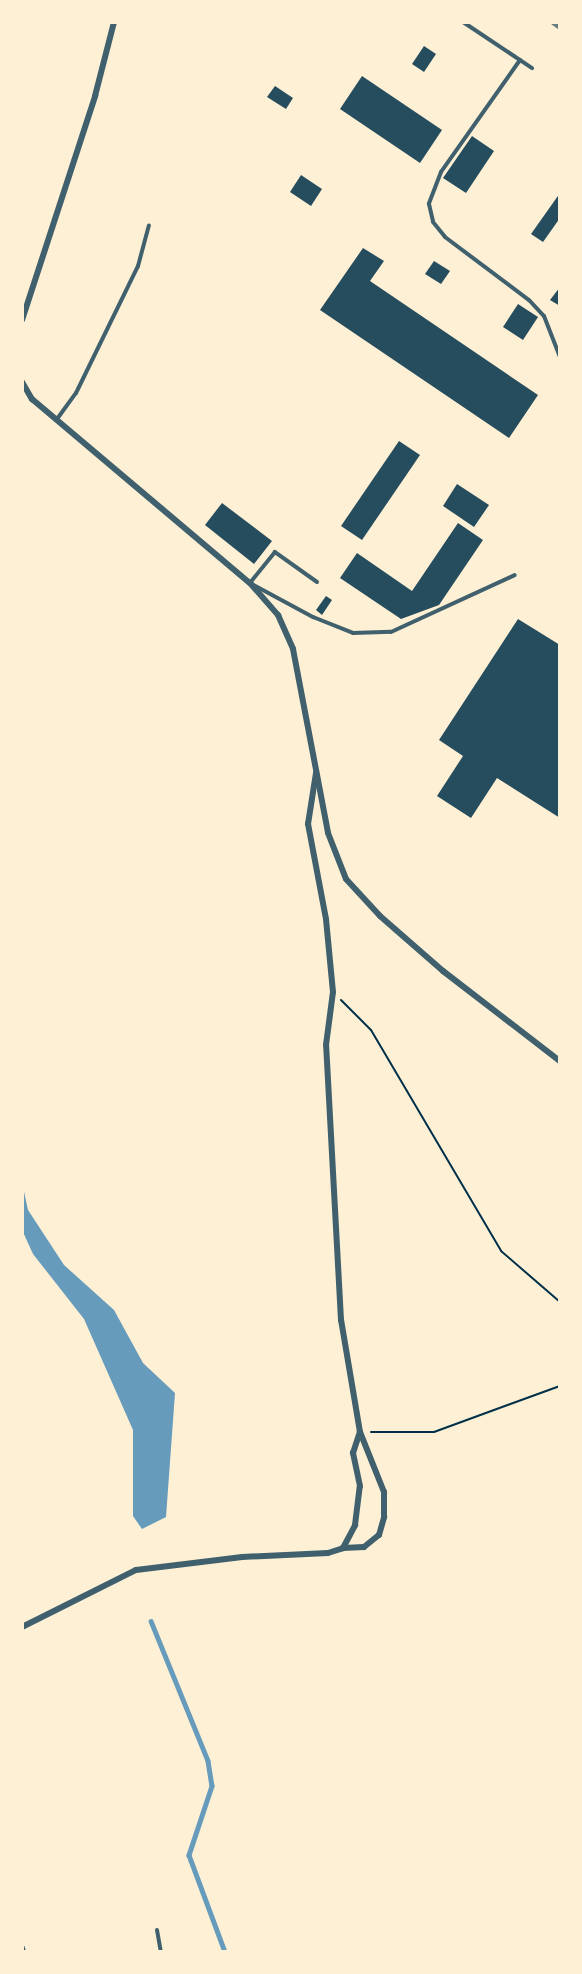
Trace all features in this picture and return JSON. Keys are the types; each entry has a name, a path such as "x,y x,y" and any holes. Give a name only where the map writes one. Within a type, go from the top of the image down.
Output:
{"street":[{"path":"22,320 95,96 114,22"},
{"path":"22,382 32,399 250,583 278,615 293,649 328,833 346,879 380,916 435,964 560,1061"},
{"path":"22,1627 136,1570 242,1557 328,1553 343,1548 364,1547 379,1536 384,1517 384,1492 360,1432 341,1320 326,1045 333,992 326,919 308,824 316,773"},
{"path":"343,1548 355,1525 359,1496 353,1453 360,1432"}],"lane":[{"path":"464,22 532,68"},
{"path":"520,60 441,172 429,204 433,222 445,237 529,300 544,316 560,357"},
{"path":"57,419 76,393 138,266 150,225"},
{"path":"317,582 275,552 250,583 313,617 353,633 391,632 515,575"},
{"path":"157,1930 161,1952"}],"path":[{"path":"333,992 372,1030 501,1251 560,1302"},
{"path":"360,1432 434,1432 560,1386"}],"water":[{"path":"23,1187 28,1210 64,1265 114,1310 143,1363 175,1393 166,1517 142,1529 133,1516 133,1430 84,1319 33,1254 23,1232"}],"building":[{"path":"424,46 436,54 424,72 412,64"},
{"path":"362,76 442,130 420,163 340,109"},
{"path":"275,86 293,98 286,109 267,97"},
{"path":"472,136 494,151 466,193 443,178"},
{"path":"301,175 322,189 311,206 290,192"},
{"path":"560,193 560,218 543,242 531,234"},
{"path":"363,248 384,261 370,281 538,395 509,438 320,310"},
{"path":"434,261 450,271 441,284 425,274"},
{"path":"560,287 560,306 550,300"},
{"path":"518,304 538,317 523,340 503,327"},
{"path":"399,441 420,455 362,540 341,526"},
{"path":"457,484 489,505 474,527 443,506"},
{"path":"222,503 272,541 254,564 205,525"},
{"path":"458,523 483,540 439,605 401,619 340,578 357,553 412,591"},
{"path":"326,596 332,600 322,615 316,610"},
{"path":"518,619 560,645 560,818 497,778 471,818 437,796 463,756 439,740"}],"waterway":[{"path":"151,1621 208,1761 212,1786 189,1855 225,1952"}],"railway":[{"path":"553,22 560,27"}]}
